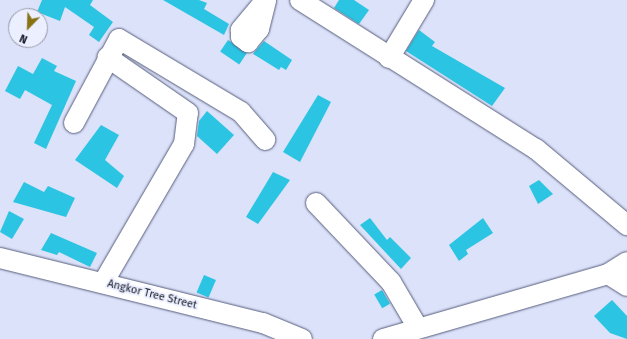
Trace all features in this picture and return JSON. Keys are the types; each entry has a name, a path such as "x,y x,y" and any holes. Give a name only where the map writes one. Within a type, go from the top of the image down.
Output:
{"street":[{"path":"300,0 389,58 536,149 627,225"},
{"path":"389,58 424,0"},
{"path":"74,124 107,57 120,39 241,112 265,140"},
{"path":"103,283 184,144 188,113 107,57"},
{"path":"316,203 391,282 418,328"},
{"name":"Angkor Tree Street","path":"0,258 263,323 302,339"},
{"path":"384,339 608,274 627,262"},
{"path":"608,274 627,286"}],"building":[{"path":"42,0 93,0 90,5 113,22 99,42 89,35 94,27 65,7 60,21 48,16 48,8 39,8"},
{"path":"163,0 199,0 207,3 204,9 229,24 224,35"},
{"path":"339,0 354,0 369,10 359,24 334,8"},
{"path":"419,30 435,42 432,46 505,88 492,106 406,51"},
{"path":"228,40 247,53 239,64 220,52"},
{"path":"264,41 292,60 286,70 281,67 279,70 253,54"},
{"path":"42,58 57,66 54,71 76,81 46,149 34,143 52,105 25,90 20,99 5,91 18,66 33,74"},
{"path":"318,95 331,102 300,162 283,152"},
{"path":"207,111 234,135 217,154 197,136 199,121"},
{"path":"101,125 119,135 105,160 124,176 117,188 75,160"},
{"path":"273,172 290,180 258,224 246,217"},
{"path":"539,180 553,194 538,204 529,186"},
{"path":"24,182 44,192 48,186 75,198 66,217 13,202"},
{"path":"9,211 24,219 12,239 0,232"},
{"path":"370,218 387,240 390,237 411,258 401,269 360,225"},
{"path":"483,218 493,233 466,250 468,254 459,261 449,245"},
{"path":"51,233 97,253 90,267 59,252 57,255 41,250"},
{"path":"204,275 216,280 209,298 197,292"},
{"path":"382,290 390,304 382,308 374,294"},
{"path":"612,300 627,316 627,339 610,333 594,316"}]}
